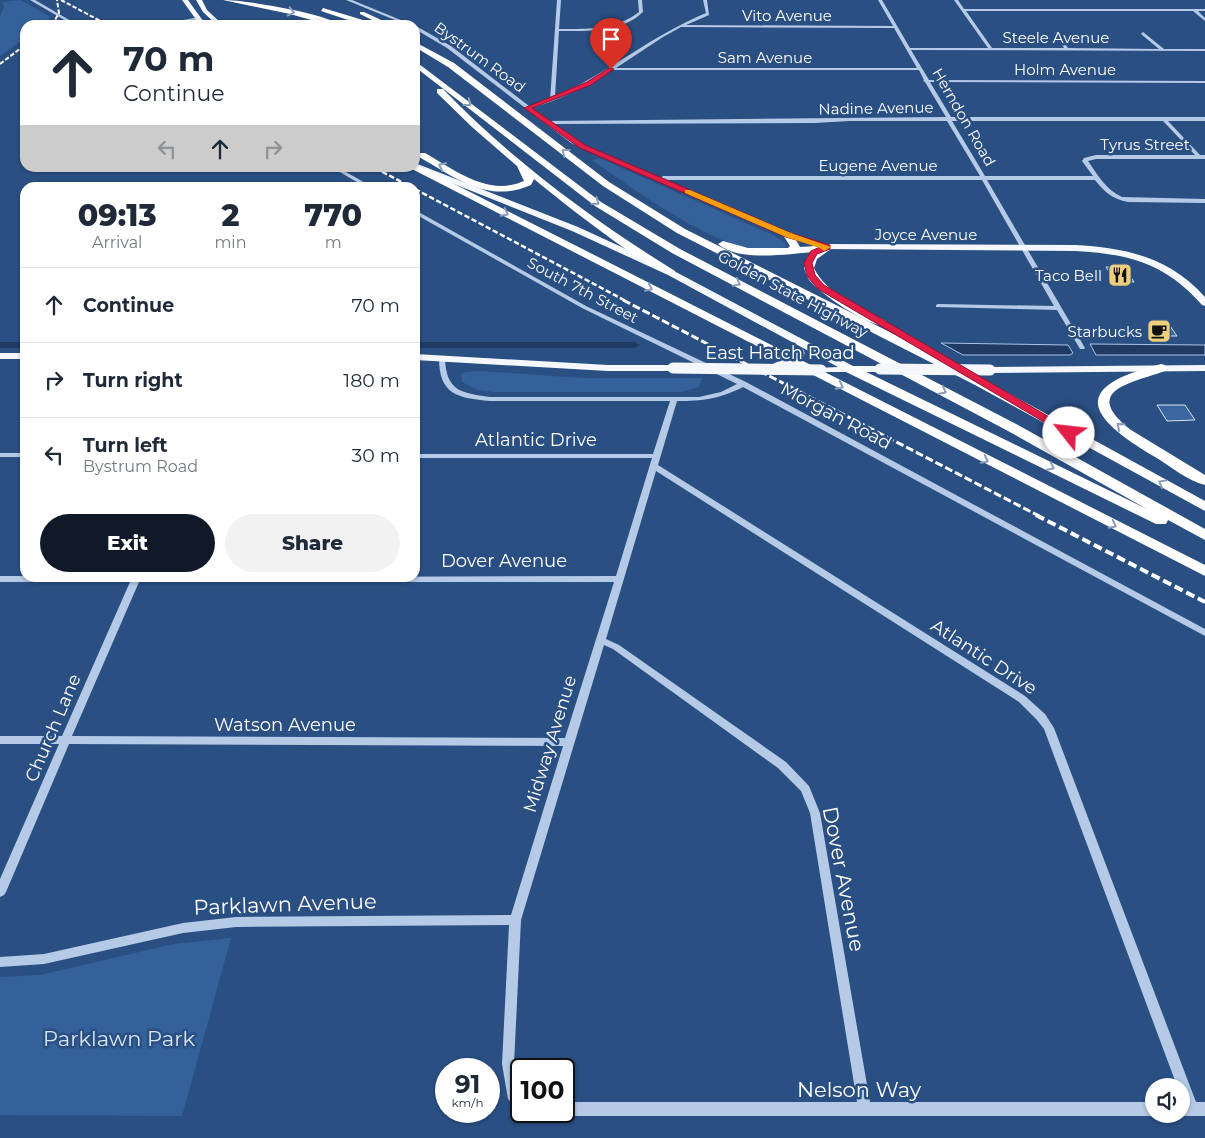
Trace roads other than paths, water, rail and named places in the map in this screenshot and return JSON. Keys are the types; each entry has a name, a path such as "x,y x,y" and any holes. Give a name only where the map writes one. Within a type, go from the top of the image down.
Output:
{"highway":[{"path":"226,0 291,12 319,20"},
{"path":"346,3 378,20"},
{"path":"311,7 354,20"},
{"path":"420,42 451,65"},
{"name":"Golden State Highway","path":"420,47 451,65 633,202 718,251 979,382 1205,507"},
{"name":"Golden State Highway","path":"420,66 560,176 624,221 676,251 1030,437 1205,535"},
{"path":"420,67 463,114 517,162 608,233 671,273"},
{"path":"420,155 477,184 495,190 518,189 528,183 527,174 517,162"},
{"path":"420,169 1205,571"},
{"path":"633,202 733,248 762,254 827,247"},
{"path":"788,235 796,246 791,252"},
{"path":"827,247 814,253 809,259 809,271 815,281 827,291 979,382"},
{"path":"1161,368 1118,383 1110,389 1104,404 1107,415 1127,432 1205,481"},
{"path":"850,369 1205,543"}],"main road":[{"path":"185,0 200,20"},
{"path":"199,0 205,11 215,20"},
{"path":"202,20 205,11"},
{"path":"420,168 575,229 671,273 850,369"},
{"name":"Joyce Avenue","path":"827,247 1025,248"},
{"path":"1025,248 1088,248 1122,252 1147,259 1180,276 1205,303"},
{"path":"773,370 790,363 799,353 796,344 787,335"},
{"path":"0,356 20,356"},
{"name":"East Hatch Road","path":"420,357 608,368 773,370 1205,368"}],"street":[{"path":"32,0 67,20"},
{"path":"552,100 559,0"},
{"path":"558,30 601,28 629,21 641,12 640,0"},
{"path":"527,108 552,100 589,84 677,26 708,14 705,0"},
{"name":"Herndon Road","path":"880,0 925,81 1025,248 1082,348"},
{"path":"956,0 991,49"},
{"name":"Bystrum Road","path":"346,3 396,20"},
{"path":"963,10 1205,10"},
{"path":"1194,10 1205,20"},
{"name":"Vito Avenue","path":"677,26 896,27"},
{"name":"Bystrum Road","path":"420,30 449,47 527,108 583,146 788,235 827,247"},
{"path":"1056,33 1057,38 1067,50"},
{"path":"1143,33 1163,50"},
{"name":"Steele Avenue","path":"908,49 1205,50"},
{"name":"Sam Avenue","path":"611,69 919,69"},
{"name":"Holm Avenue","path":"925,81 1205,82"},
{"path":"1164,119 1202,157"},
{"name":"Nadine Avenue","path":"547,122 1205,119"},
{"name":"Tyrus Street","path":"1098,178 1085,161 1086,159 1096,157 1202,157"},
{"path":"343,172 361,182"},
{"name":"Eugene Avenue","path":"658,178 1098,178"},
{"path":"1098,178 1110,195 1117,198 1128,200 1205,200"},
{"name":"South 7th Street","path":"420,215 584,307 743,384"},
{"path":"938,306 1058,308"},
{"path":"442,358 442,375 448,386 465,395 476,398 699,399 743,384"},
{"name":"Morgan Road","path":"743,384 1205,633"},
{"name":"Midway Avenue","path":"510,1076 508,1064 515,920 674,399"},
{"path":"0,455 20,455"},
{"name":"Atlantic Drive","path":"420,456 655,461 1022,699 1041,717 1052,737 1193,1109"},
{"name":"Dover Avenue","path":"0,578 20,578"},
{"name":"Dover Avenue","path":"420,579 618,579"},
{"name":"Church Lane","path":"0,892 134,582"},
{"name":"Dover Avenue","path":"600,640 616,647 782,765 805,789 815,814 865,1109"},
{"name":"Watson Avenue","path":"0,740 569,742"},
{"name":"Parklawn Avenue","path":"0,962 52,957 184,928 236,922 515,920"},
{"name":"Nelson Way","path":"575,1109 1145,1109"}],"waterway":[{"path":"0,345 20,345"},
{"path":"420,345 635,345"}],"railway":[{"path":"55,20 59,13 57,0"},
{"path":"61,0 99,20"},
{"path":"0,64 20,49"},
{"path":"383,172 402,182"},
{"path":"420,192 626,301"},
{"path":"623,300 1039,516"},
{"path":"1036,515 1205,602"}],"place":[{"name":"Taco Bell","path":"1120,275"},
{"name":"Starbucks","path":"1159,331"}],"park label":[{"name":"Parklawn Park","path":"119,1038"}]}
